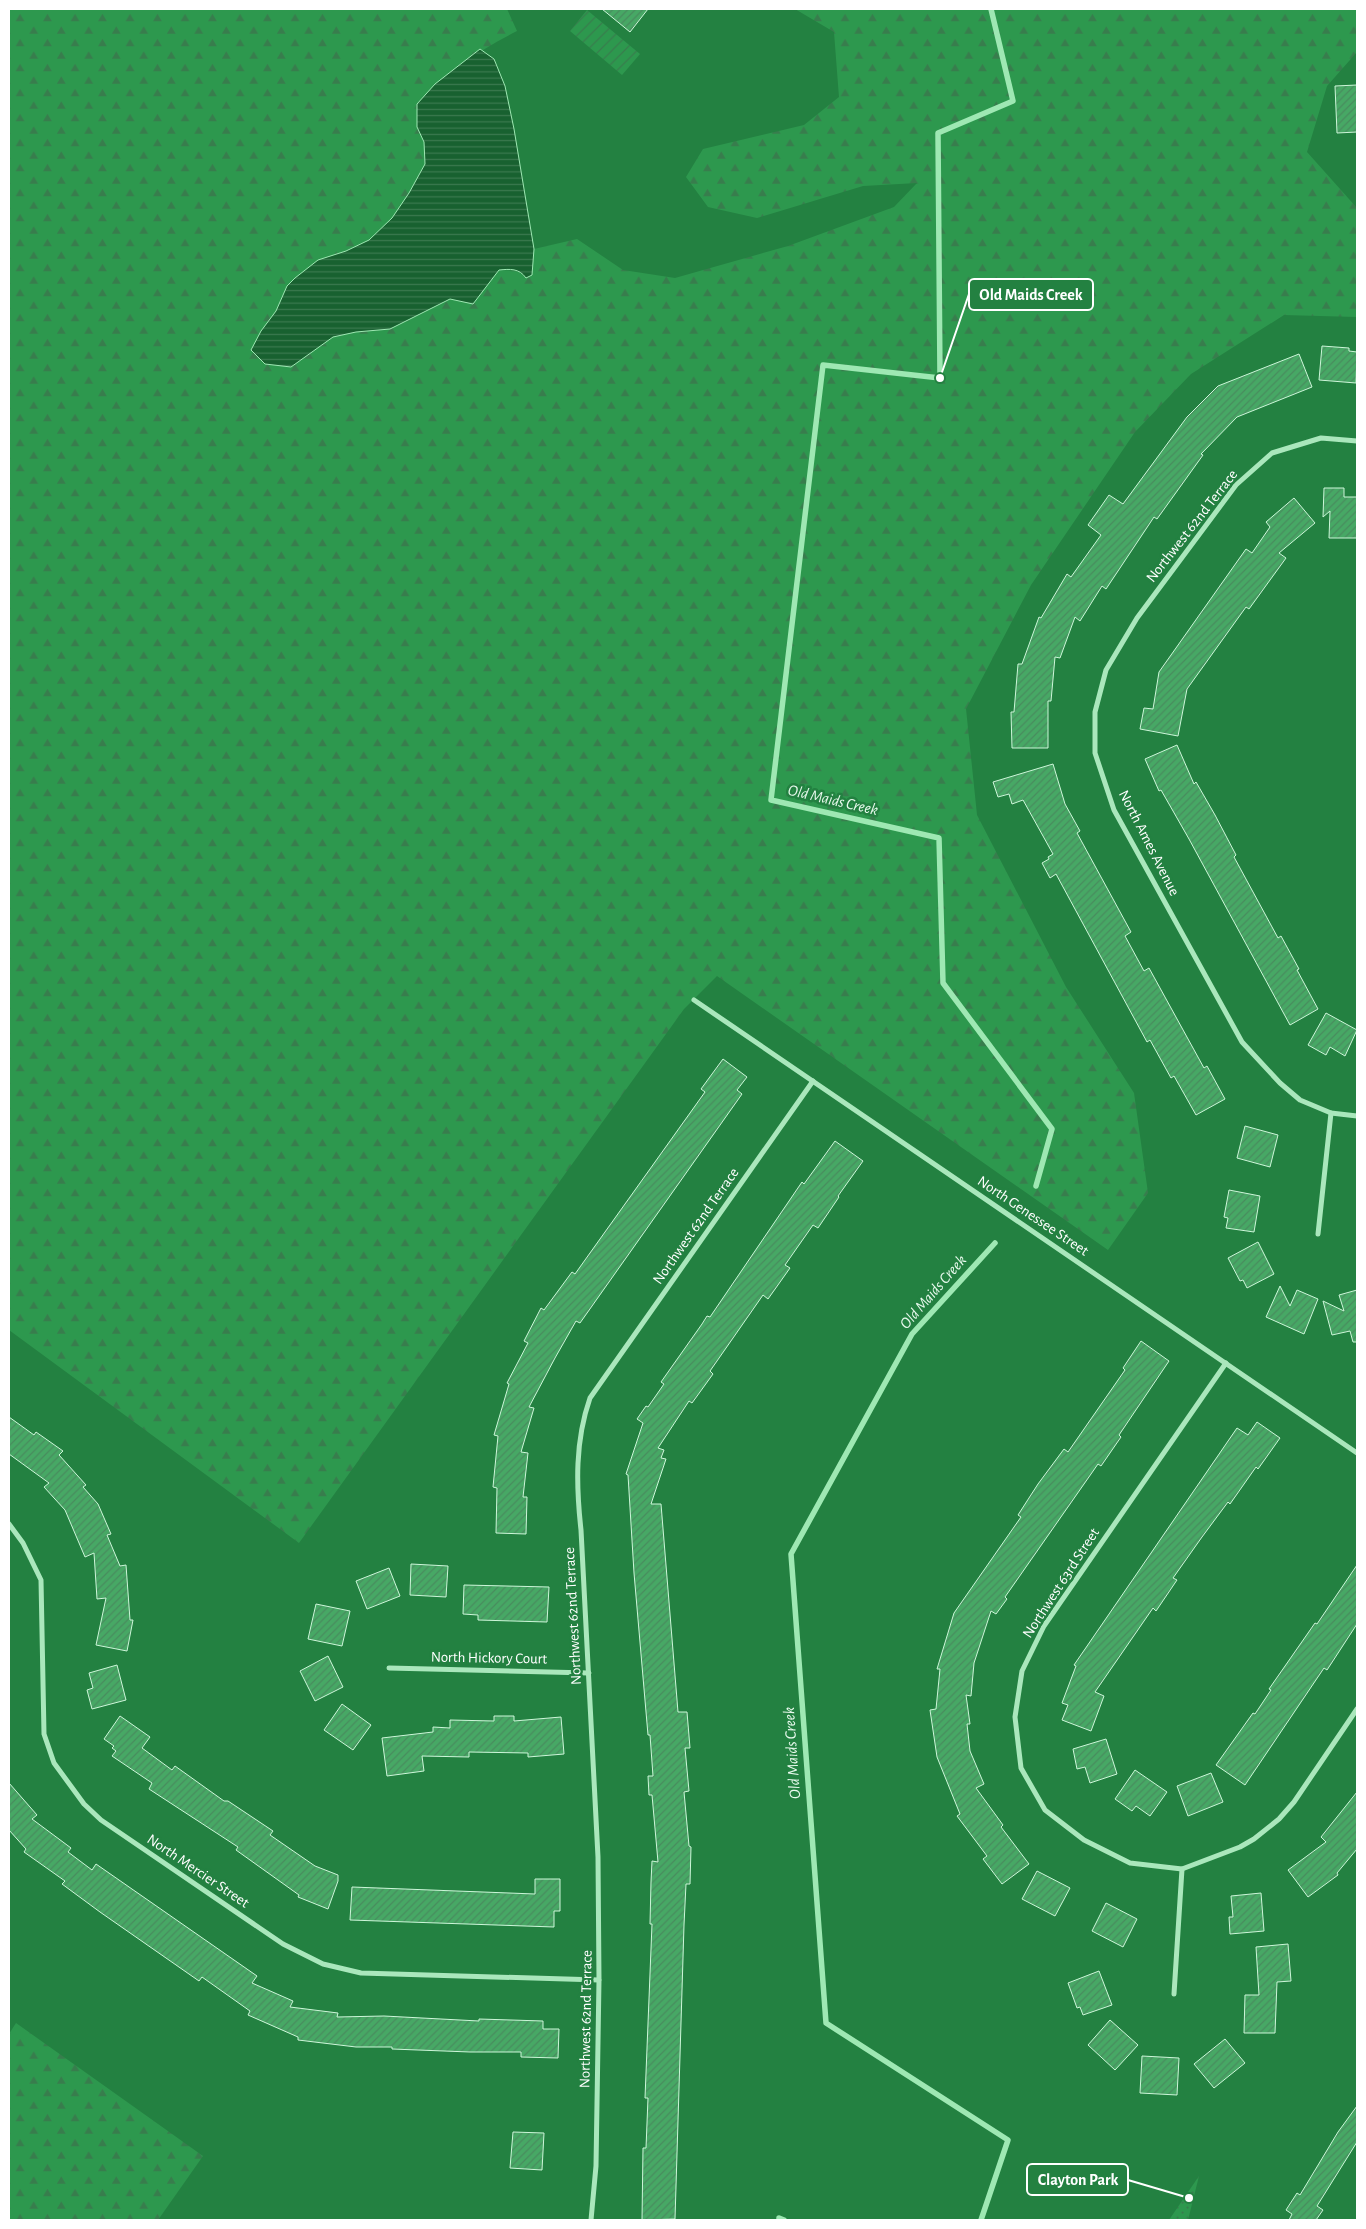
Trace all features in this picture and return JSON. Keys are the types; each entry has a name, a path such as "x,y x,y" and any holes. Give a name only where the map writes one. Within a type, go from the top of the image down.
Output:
{"street":[{"name":"Northwest 62nd Terrace","path":"1136,618 1236,485 1272,453 1321,438 1357,442"},
{"name":"North Ames Avenue","path":"1136,618 1106,670 1095,712 1096,753 1114,810 1242,1042 1280,1083 1300,1100 1331,1113"},
{"name":"North Genessee Street","path":"694,1000 1357,1453"},
{"name":"Northwest 62nd Terrace","path":"591,2220 596,2166 600,1980 597,1796 577,1468 579,1439 590,1398 813,1082"},
{"path":"1318,1234 1331,1113 1357,1116"},
{"name":"Northwest 63rd Street","path":"1182,1869 1130,1864 1084,1840 1045,1810 1021,1768 1015,1716 1022,1671 1044,1626 1226,1363"},
{"name":"North Mercier Street","path":"9,1524 23,1543 41,1580 44,1734 54,1763 84,1804 101,1820 262,1930 310,1959 323,1964 361,1973 600,1980"},
{"name":"North Hickory Court","path":"389,1668 589,1673"},
{"path":"1174,1994 1182,1869 1240,1847 1267,1830 1294,1802 1357,1709"}],"green space":[{"path":"9,9 507,9 517,31 489,46 464,63 440,81 417,104 417,127 424,142 425,164 392,218 369,240 341,253 287,286 276,311 261,331 291,367 333,337 356,332 390,329 450,299 473,303 499,270 518,271 526,278 532,274 534,249 577,239 623,270 675,278 788,246 894,207 917,183 863,186 757,218 708,207 686,177 703,149 804,125 839,97 834,32 795,9 1357,9 1357,52 1327,86 1307,152 1357,208 1357,317 1284,315 1191,374 1135,432 1031,585 966,709 977,815 1066,987 1134,1093 1148,1193 1108,1250 717,976 684,1009 299,1543 9,1330"},
{"path":"587,10 640,54 622,75 570,31"},
{"path":"16,2023 203,2156 158,2220 9,2220 9,2034"},
{"path":"1199,2176 1188,2220 1169,2220"}],"shaded area":[{"path":"480,49 494,59 505,86 534,249 532,275 526,278 511,269 499,270 473,304 450,299 390,329 356,332 333,337 291,367 265,364 251,350 261,331 276,311 287,286 318,260 346,251 369,240 392,218 425,164 424,142 417,127 417,104 435,84"}],"building":[{"path":"602,9 648,9 630,32"},
{"path":"1357,85 1357,132 1337,133 1335,86"},
{"path":"1322,346 1349,348 1349,351 1357,352 1356,383 1319,380"},
{"path":"1299,354 1312,387 1237,417 1201,454 1203,455 1157,519 1154,517 1106,589 1102,586 1080,621 1075,617 1060,658 1055,657 1051,701 1048,701 1048,748 1012,748 1011,712 1014,712 1018,664 1022,664 1039,617 1041,618 1067,574 1071,577 1101,535 1088,525 1109,495 1123,504 1187,417 1218,386"},
{"path":"1324,488 1344,488 1344,497 1357,497 1357,538 1329,538 1330,511 1323,517"},
{"path":"1294,498 1315,523 1279,553 1286,558 1249,609 1246,607 1187,689 1178,736 1140,729 1144,708 1153,709 1159,672 1246,549 1252,553 1270,527 1266,522"},
{"path":"1177,745 1194,784 1196,782 1215,815 1236,855 1234,857 1278,938 1281,936 1318,1009 1290,1025 1189,839 1161,790 1159,791 1145,759"},
{"path":"1053,764 1065,804 1080,831 1077,833 1131,932 1125,936 1144,971 1149,968 1204,1068 1207,1066 1225,1099 1196,1115 1174,1076 1171,1078 1150,1040 1147,1042 1056,874 1050,878 1042,863 1053,854 1023,800 1012,804 1009,794 998,797 993,782"},
{"path":"1326,1013 1357,1030 1345,1056 1330,1047 1326,1055 1308,1045"},
{"path":"723,1059 747,1077 737,1090 742,1094 580,1323 576,1321 555,1358 529,1407 534,1408 521,1452 528,1453 523,1497 527,1497 526,1534 496,1533 497,1488 493,1487 498,1436 494,1435 509,1384 507,1383 528,1343 524,1341 541,1308 544,1310 572,1272 575,1274 705,1092 701,1089"},
{"path":"1245,1126 1278,1135 1270,1167 1237,1158"},
{"path":"835,1141 863,1161 818,1228 813,1225 785,1265 790,1268 768,1299 763,1295 710,1371 713,1374 692,1403 689,1401 658,1448 664,1450 661,1458 666,1459 651,1504 661,1504 678,1712 687,1712 690,1748 685,1748 689,1791 684,1792 689,1846 691,1847 690,1884 686,1884 684,1925 675,2219 642,2220 643,2148 646,2148 648,2098 645,2098 652,1924 650,1924 651,1882 652,1861 658,1862 652,1795 649,1795 648,1776 653,1776 634,1573 628,1475 626,1474 643,1423 637,1419 646,1406 648,1407 664,1384 661,1382 707,1316 710,1317 802,1182 804,1184"},
{"path":"1229,1190 1260,1196 1254,1232 1226,1228 1228,1218 1224,1217"},
{"path":"1258,1242 1274,1274 1247,1288 1243,1280 1240,1281 1228,1258"},
{"path":"1280,1286 1290,1306 1297,1290 1318,1299 1304,1334 1266,1317"},
{"path":"1357,1290 1357,1342 1353,1342 1350,1331 1332,1335 1323,1301 1344,1311 1339,1295"},
{"path":"1141,1341 1169,1361 1119,1435 1121,1437 1101,1466 1098,1464 1005,1597 1007,1599 996,1614 991,1611 974,1663 971,1696 966,1695 970,1724 967,1724 970,1751 984,1784 976,1788 1003,1825 1001,1827 1029,1864 1002,1884 983,1859 987,1856 957,1816 960,1814 937,1757 930,1710 936,1709 940,1669 937,1669 954,1613 1021,1517 1018,1515 1038,1484 1064,1449 1068,1452 1125,1370 1123,1368"},
{"path":"9,1417 34,1435 36,1432 63,1451 59,1455 86,1485 83,1487 98,1504 111,1534 107,1535 120,1566 126,1565 130,1620 133,1620 127,1651 96,1645 106,1598 97,1599 94,1553 85,1557 65,1510 44,1487 49,1483 9,1454"},
{"path":"1257,1422 1280,1438 1258,1469 1256,1467 1230,1504 1228,1502 1202,1537 1173,1578 1177,1580 1156,1611 1153,1608 1095,1692 1104,1696 1091,1731 1062,1720 1068,1705 1062,1703 1076,1666 1074,1665 1237,1428 1248,1435"},
{"path":"411,1564 448,1566 446,1597 410,1595"},
{"path":"1357,1565 1357,1624 1327,1670 1324,1668 1245,1785 1216,1765 1253,1713 1255,1714 1271,1690 1269,1689 1315,1623 1317,1624"},
{"path":"389,1568 400,1596 367,1609 356,1581"},
{"path":"464,1585 549,1587 547,1622 478,1620 478,1615 463,1614"},
{"path":"316,1604 350,1611 342,1646 308,1639"},
{"path":"328,1656 343,1687 315,1701 300,1671"},
{"path":"117,1665 126,1700 92,1709 87,1690 93,1688 89,1673"},
{"path":"342,1704 371,1725 353,1750 324,1730"},
{"path":"120,1716 150,1737 142,1748 172,1770 175,1766 224,1801 228,1801 273,1831 270,1835 315,1866 338,1875 338,1881 328,1909 298,1897 299,1895 236,1850 238,1847 149,1789 152,1783 112,1756 116,1751 112,1748 114,1746 104,1739"},
{"path":"494,1716 514,1716 514,1721 561,1717 564,1754 528,1757 528,1753 469,1752 469,1757 422,1756 424,1771 387,1776 382,1738 433,1732 433,1727 450,1728 450,1720 494,1721"},
{"path":"1106,1739 1117,1774 1090,1783 1085,1767 1077,1769 1073,1749"},
{"path":"1135,1770 1167,1792 1150,1816 1136,1806 1132,1811 1115,1799"},
{"path":"1211,1773 1223,1802 1188,1816 1177,1786"},
{"path":"9,1783 37,1815 32,1819 71,1848 68,1852 92,1870 96,1864 257,1976 252,1983 293,2001 290,2007 338,2013 337,2017 384,2016 479,2021 479,2019 543,2021 543,2029 559,2029 558,2058 521,2057 521,2052 392,2049 392,2047 356,2047 298,2040 298,2037 248,2015 250,2011 202,1977 199,1981 100,1912 62,1884 65,1881 24,1852 26,1849 9,1830"},
{"path":"1357,1792 1357,1849 1337,1873 1338,1875 1308,1897 1288,1870 1326,1842 1321,1837"},
{"path":"1037,1871 1070,1888 1055,1916 1022,1899"},
{"path":"535,1879 560,1879 560,1911 554,1911 554,1927 350,1920 352,1887 535,1894"},
{"path":"1261,1893 1264,1931 1230,1934 1229,1917 1233,1917 1231,1896"},
{"path":"1106,1903 1137,1919 1123,1947 1092,1931"},
{"path":"1288,1944 1291,1981 1277,1982 1275,2033 1244,2033 1245,1995 1259,1995 1256,1947"},
{"path":"1099,1971 1112,2005 1083,2015 1080,2007 1077,2008 1068,1983"},
{"path":"1110,2020 1138,2045 1115,2070 1088,2045"},
{"path":"1225,2039 1245,2063 1214,2088 1194,2064"},
{"path":"1142,2056 1179,2058 1177,2095 1140,2093"},
{"path":"1357,2106 1357,2142 1317,2206 1323,2210 1316,2220 1289,2220 1292,2214 1286,2210 1297,2193 1300,2195 1338,2132"},
{"path":"513,2132 544,2133 542,2170 510,2168"}],"waterway":[{"name":"Old Maids Creek","path":"991,9 1013,101 938,133 940,378 823,365 771,800 939,838 943,983 1052,1129 1036,1186"},
{"name":"Old Maids Creek","path":"981,2220 1008,2140 826,2023 791,1554 912,1334 995,1243"},
{"name":"Old Maids Creek","path":"779,2220 779,2218 784,2220"}],"place":[{"name":"Old Maids Creek","path":"940,378"},
{"name":"Clayton Park","path":"1189,2198"}]}
